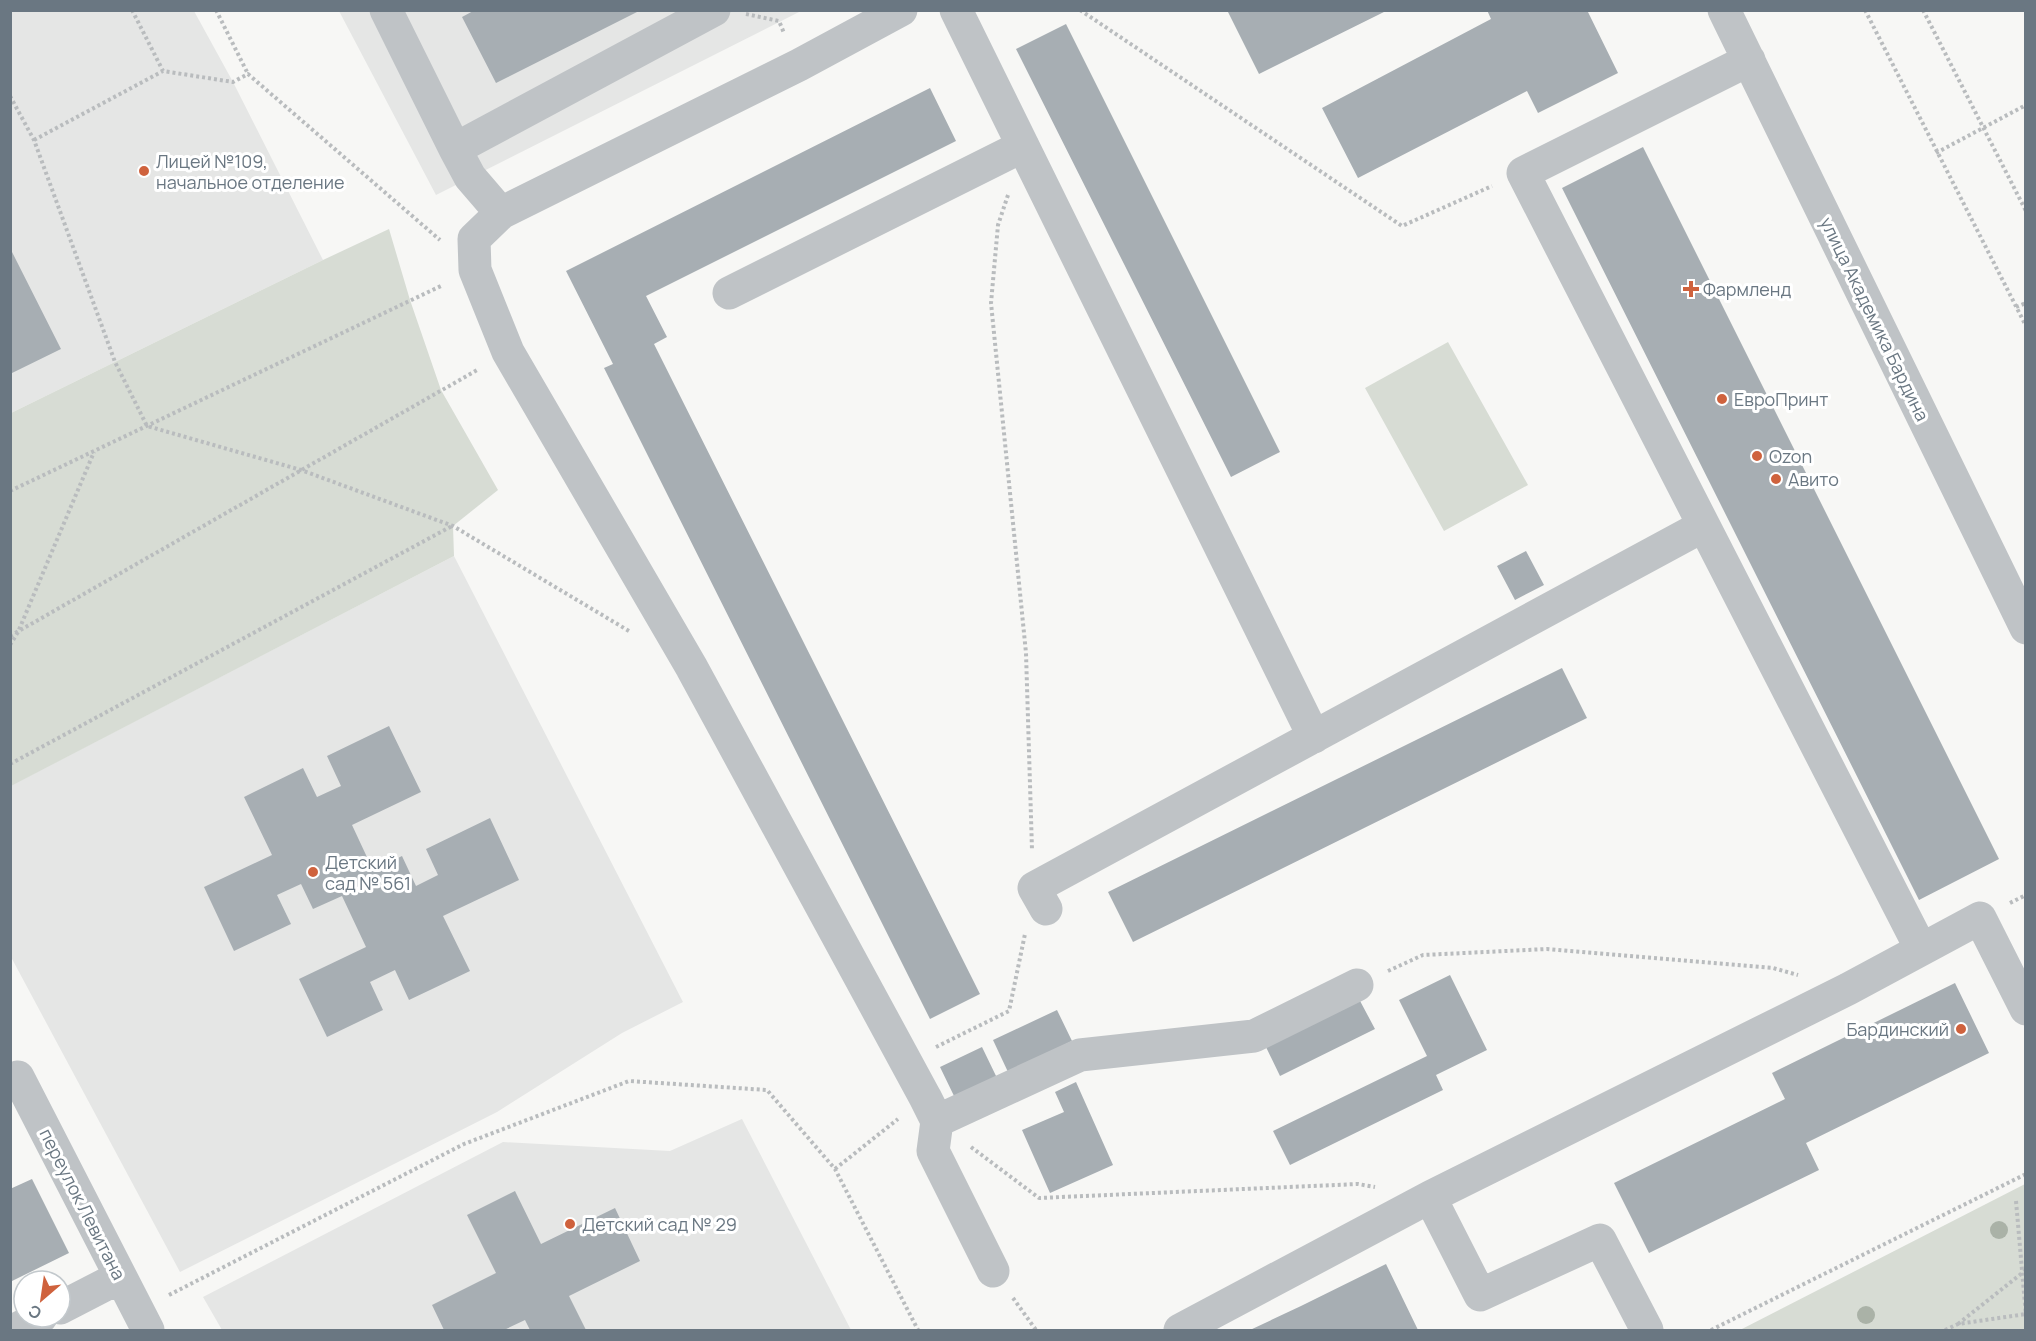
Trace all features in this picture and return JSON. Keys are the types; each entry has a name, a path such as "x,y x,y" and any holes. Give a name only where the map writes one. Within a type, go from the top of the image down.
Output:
{"street":[{"path":"386,10 470,177 501,213"},
{"path":"455,149 714,10"},
{"path":"901,10 799,65 501,213 474,254 508,352 692,668 931,1109 933,1151 993,1271"},
{"path":"956,10 1314,737"},
{"name":"улица Академика Бардина","path":"1724,10 2025,627"},
{"path":"1749,60 1523,172 1921,950"},
{"path":"729,293 1023,146"},
{"path":"1040,899 1314,737 1703,526"},
{"path":"1180,1330 1430,1197 1848,989 1980,918 2025,1009"},
{"path":"931,1109 1080,1055 1254,1036 1357,985"},
{"name":"переулок Левитана","path":"18,1077 143,1321"},
{"path":"1430,1197 1480,1295 1600,1240 1647,1330"},
{"path":"72,1302 120,1278"}],"path":[{"path":"132,10 163,71"},
{"path":"10,491 147,426 474,254 248,74 216,10"},
{"path":"1080,10 1402,225 1523,172"},
{"path":"1865,10 2025,326"},
{"path":"1923,10 2025,211"},
{"path":"34,140 163,71 232,82 248,74"},
{"path":"10,96 34,140 115,362 147,426 301,470 453,526 632,632"},
{"path":"1936,153 2025,105"},
{"path":"931,1109 931,1050 1009,1011 1040,899 1026,653 992,303 998,225 1023,146"},
{"path":"2016,307 2025,303"},
{"path":"10,636 508,352"},
{"path":"10,645 18,632 94,451"},
{"path":"10,764 453,526"},
{"path":"1357,985 1423,955 1547,950 1773,968 1848,989"},
{"path":"143,1321 464,1144 629,1081 767,1090 835,1169 918,1330"},
{"path":"835,1169 931,1109"},
{"path":"931,1109 1039,1198 1358,1184 1378,1188"},
{"path":"1711,1330 1985,1196 2025,1174"},
{"path":"1958,1324 2025,1314 2016,1201"},
{"path":"1945,1330 1958,1324 2023,1271"}],"shaded area":[{"name":"Лицей №109, начальное отделение","path":"11,11 194,11 233,82 323,260 11,413"},
{"path":"339,11 801,11 436,195"},
{"path":"389,229 410,300 441,390 498,490 453,526 454,556 11,786 11,413"},
{"path":"1448,342 1528,485 1444,531 1365,388"},
{"name":"Детский сад № 561","path":"454,556 683,1002 622,1033 497,1112 180,1272 11,957 10,786"},
{"name":"Детский сад № 29","path":"742,1119 851,1330 222,1330 203,1297 503,1142 670,1151"},
{"path":"2025,1184 2025,1330 1740,1330"}],"building":[{"path":"475,10 641,10 496,83 462,17"},
{"path":"1227,10 1388,10 1259,74"},
{"path":"1487,10 1587,10 1618,73 1538,113 1527,91 1358,178 1322,108 1491,19"},
{"path":"1066,24 1280,452 1231,477 1016,49"},
{"path":"930,88 956,141 646,296 667,337 654,344 980,994 930,1019 604,368 613,364 566,271"},
{"path":"1643,147 1999,859 1919,900 1562,188"},
{"path":"10,248 61,349 10,374"},
{"path":"1526,551 1544,585 1515,600 1497,566"},
{"path":"1562,668 1587,718 1133,942 1108,892"},
{"path":"389,726 421,792 352,825 373,870 402,856 416,886 438,875 426,849 490,818 519,880 443,916 470,971 409,1000 395,970 370,982 383,1010 327,1037 299,979 366,947 342,896 313,909 301,884 277,895 291,924 234,951 204,887 272,855 244,797 303,768 317,797 341,786 327,756"},
{"path":"1450,975 1487,1050 1436,1075 1443,1090 1290,1165 1273,1131 1427,1056 1399,1000"},
{"path":"1955,983 1989,1053 1806,1143 1819,1170 1649,1253 1614,1183 1785,1099 1772,1073"},
{"path":"1359,999 1375,1029 1280,1076 1265,1045"},
{"path":"1057,1010 1072,1041 1008,1072 993,1040"},
{"path":"982,1047 997,1078 955,1098 940,1067"},
{"path":"1076,1082 1113,1165 1050,1193 1022,1130 1064,1112 1055,1092"},
{"path":"32,1179 69,1253 36,1269 12,1269 12,1281 10,1282 10,1189"},
{"path":"515,1191 541,1244 615,1208 640,1261 569,1296 586,1330 530,1330 525,1320 504,1330 444,1330 432,1305 496,1273 467,1215"},
{"path":"1386,1264 1418,1330 1250,1330 1301,1306"}],"place":[{"name":"Лицей №109, начальное отделение","path":"144,171"},
{"name":"Фармленд","path":"1691,289"},
{"name":"ЕвроПринт","path":"1722,399"},
{"name":"Ozon","path":"1757,456"},
{"name":"Авито","path":"1776,479"},
{"name":"Детский сад № 561","path":"313,872"},
{"name":"Бардинский","path":"1961,1029"},
{"name":"Детский сад № 29","path":"570,1224"}]}
